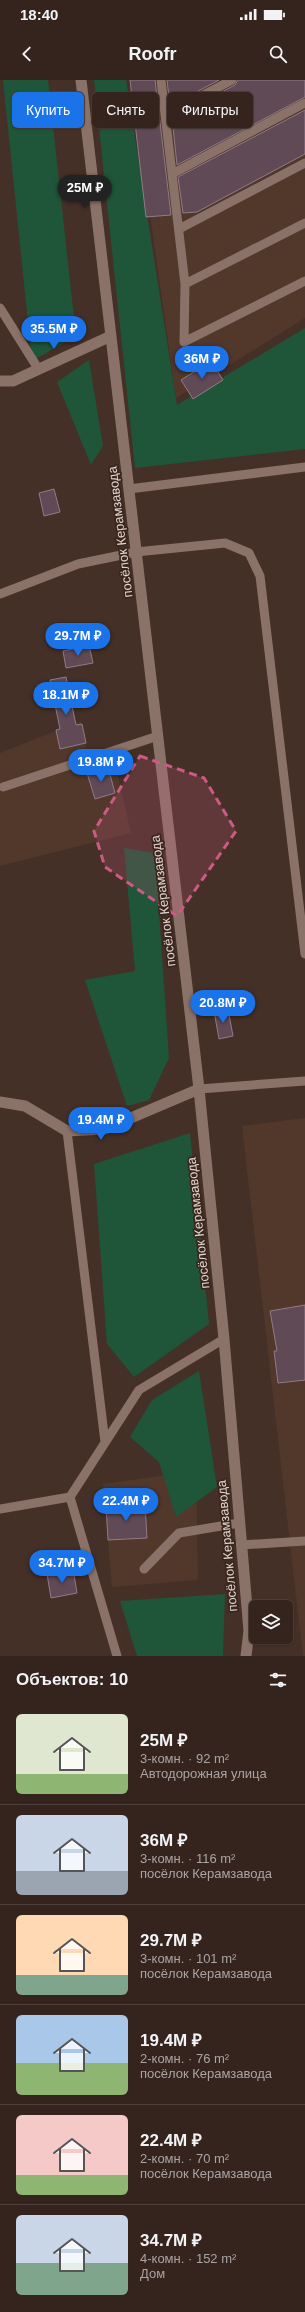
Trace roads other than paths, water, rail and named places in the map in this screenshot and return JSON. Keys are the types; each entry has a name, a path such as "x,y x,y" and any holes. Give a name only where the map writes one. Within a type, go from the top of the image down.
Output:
{"street":[{"name":"посёлок Керамзавода","path":"81,80 199,1089 224,1339 249,1631 246,1656"},
{"path":"0,381 13,381 111,336"},
{"path":"0,1102 25,1106 67,1131 105,1129 199,1089"}],"lane":[{"path":"161,80 186,284 184,342 305,281"},
{"path":"165,115 232,80"},
{"path":"172,174 305,103"},
{"path":"179,229 305,163"},
{"path":"186,284 305,223"},
{"path":"0,308 39,370"},
{"path":"129,490 305,466"},
{"path":"0,594 78,564 136,552 226,543 249,553 260,576 305,954"},
{"path":"3,787 158,736"},
{"path":"199,1089 305,1081"},
{"path":"67,1131 106,1442"},
{"path":"0,1509 70,1497 139,1390 224,1339"},
{"path":"70,1497 117,1656"},
{"path":"144,1569 179,1533 239,1523"},
{"path":"241,1545 305,1541"}]}
